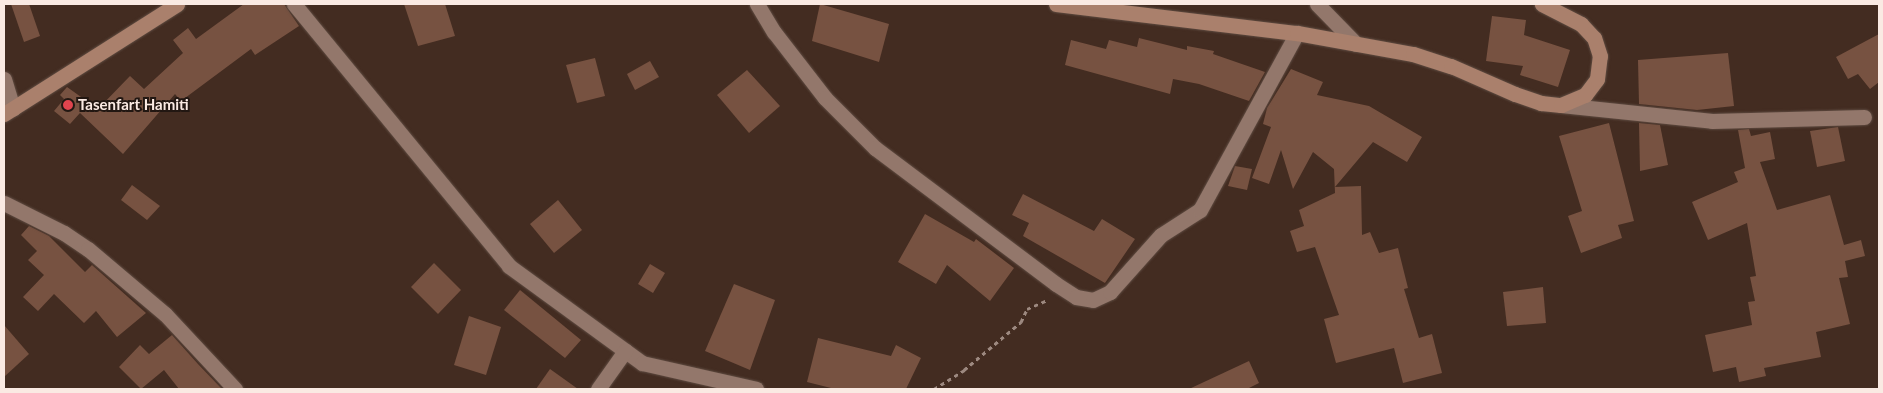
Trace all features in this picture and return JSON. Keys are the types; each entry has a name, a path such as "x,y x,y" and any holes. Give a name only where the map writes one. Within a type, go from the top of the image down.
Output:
{"main road":[{"path":"8,112 178,4"},
{"path":"1056,4 1297,32 1413,54 1451,66 1540,103 1561,105 1585,94 1597,78 1600,56 1594,38 1581,24 1542,4"}],"street":[{"path":"294,4 509,266 642,363 756,389"},
{"path":"757,4 779,39 850,125 905,174 1065,290 1076,297 1093,300 1110,292 1161,235 1200,210 1297,32"},
{"path":"1317,4 1356,44"},
{"path":"4,79 8,112"},
{"path":"1561,105 1712,121 1864,117"},
{"path":"4,203 64,233 88,249 165,314 235,389"},
{"path":"598,389 625,351"}],"path":[{"path":"934,389 964,370 1021,322 1027,309 1065,290"}],"building":[{"path":"11,4 29,4 40,36 24,42"},
{"path":"244,4 284,4 299,26 255,55 251,49 181,101 175,94 123,154 80,113 70,124 54,111 64,99 60,95 67,87 98,109 130,76 144,89 183,53 173,40 188,28 196,39"},
{"path":"404,4 445,4 455,36 418,46"},
{"path":"820,4 889,24 879,62 812,41"},
{"path":"1492,16 1526,20 1524,35 1570,50 1558,87 1520,75 1523,66 1486,61"},
{"path":"1879,34 1879,82 1870,89 1858,74 1848,79 1836,57"},
{"path":"1139,38 1187,50 1187,46 1214,51 1213,54 1265,72 1249,101 1199,84 1173,79 1170,94 1065,65 1071,40 1106,49 1109,40 1137,47"},
{"path":"1728,53 1734,106 1697,110 1639,104 1638,60"},
{"path":"595,58 605,96 577,103 566,65"},
{"path":"650,61 659,77 635,90 627,74"},
{"path":"1291,69 1323,82 1317,95 1369,106 1422,137 1407,162 1373,142 1335,187 1361,186 1362,235 1370,232 1379,253 1398,248 1408,288 1404,289 1419,338 1432,334 1442,373 1403,383 1394,348 1336,363 1324,319 1339,315 1315,247 1297,252 1290,231 1304,226 1299,210 1335,193 1334,169 1313,152 1293,189 1281,150 1269,184 1252,178 1271,127 1263,124 1267,108"},
{"path":"747,70 780,106 749,133 717,95"},
{"path":"1609,123 1634,221 1618,225 1622,238 1581,253 1568,216 1582,211 1559,136"},
{"path":"1639,123 1660,125 1668,165 1640,171"},
{"path":"1838,127 1845,161 1817,167 1810,131"},
{"path":"1749,129 1751,136 1770,132 1775,159 1760,162 1777,210 1830,195 1844,245 1861,240 1865,256 1845,261 1848,277 1839,278 1850,324 1816,332 1821,357 1764,368 1766,376 1739,382 1736,367 1713,372 1705,335 1752,325 1748,302 1755,301 1750,277 1756,276 1747,223 1708,240 1692,202 1738,182 1734,172 1745,168 1738,130"},
{"path":"1235,166 1252,169 1247,190 1228,186"},
{"path":"132,185 160,206 147,220 121,200"},
{"path":"1023,194 1094,231 1102,219 1135,239 1105,283 1023,236 1029,223 1012,215"},
{"path":"558,200 582,230 554,253 530,224"},
{"path":"925,214 974,242 976,239 1014,268 990,301 947,265 936,284 898,262"},
{"path":"29,226 49,236 85,272 92,265 146,313 117,337 96,311 84,323 54,294 38,311 23,297 44,275 28,260 37,251 21,235"},
{"path":"434,263 461,290 438,314 411,287"},
{"path":"650,264 665,273 653,293 638,284"},
{"path":"734,284 775,300 750,370 705,351"},
{"path":"1543,287 1546,323 1507,326 1503,292"},
{"path":"520,290 581,340 565,358 504,310"},
{"path":"469,316 501,327 486,375 454,365"},
{"path":"4,325 29,354 4,377"},
{"path":"172,335 222,389 179,389 164,370 141,389 119,367 140,345 149,354"},
{"path":"818,338 891,356 896,345 921,358 906,389 835,389 807,382"},
{"path":"1249,361 1259,383 1247,389 1189,389"},
{"path":"550,369 578,389 536,389"}],"place":[{"name":"Tasenfart Hamiti","path":"68,105"}]}
